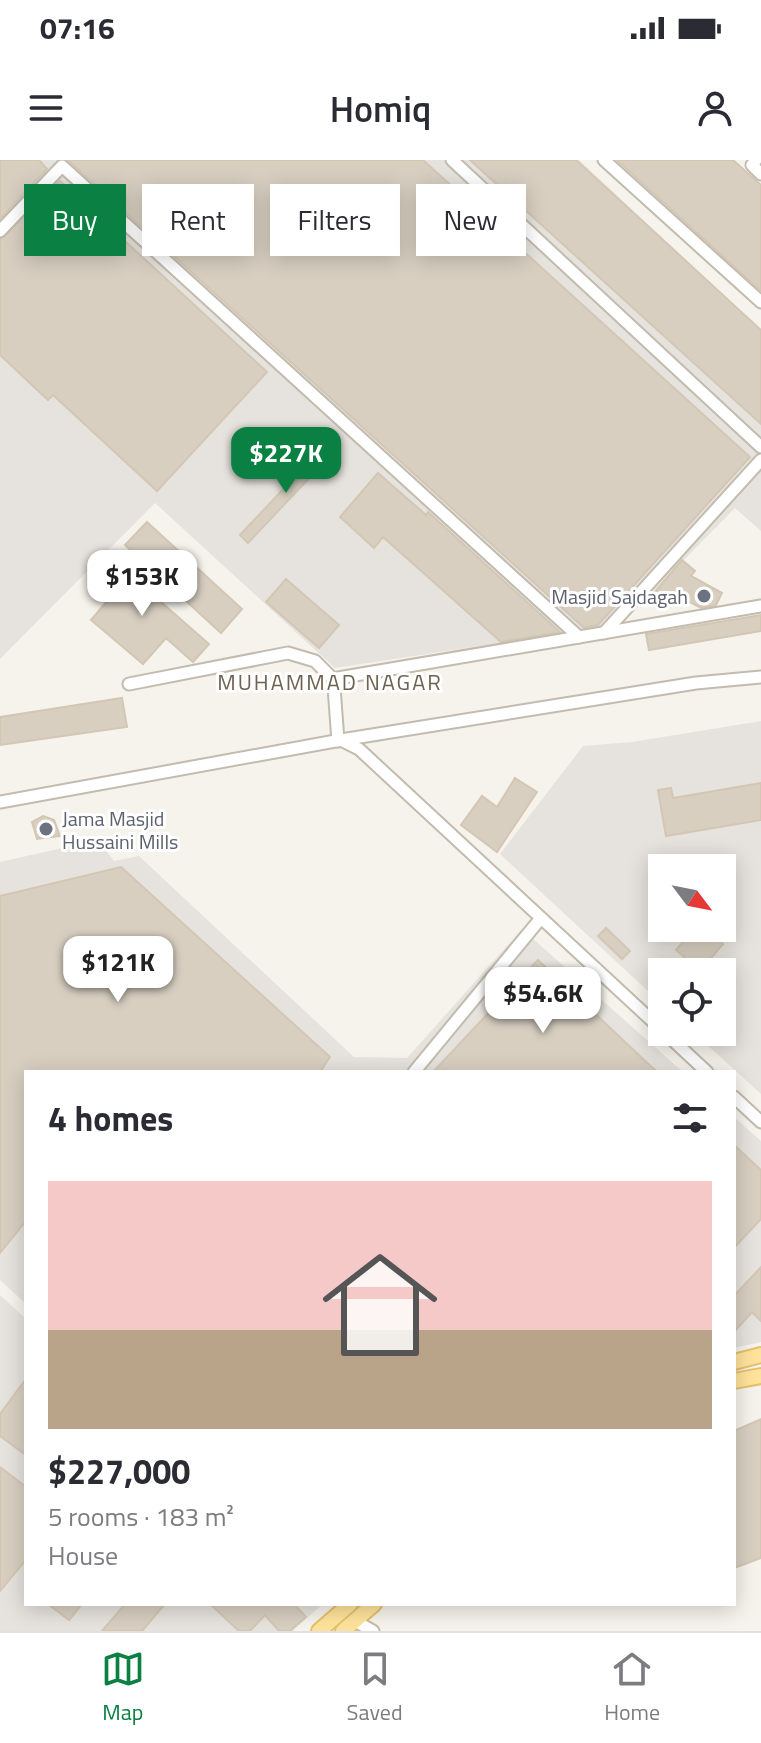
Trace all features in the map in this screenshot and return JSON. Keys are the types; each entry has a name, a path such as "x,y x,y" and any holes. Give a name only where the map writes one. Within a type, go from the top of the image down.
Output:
{"main road":[{"path":"736,1361 761,1355"},
{"path":"736,1381 761,1376"},
{"path":"319,1631 348,1606"},
{"path":"343,1631 372,1606"}],"street":[{"path":"452,160 761,447"},
{"path":"604,160 761,302"},
{"path":"0,231 62,166 579,637"},
{"path":"604,633 761,460"},
{"path":"339,740 334,687 338,678 761,606"},
{"path":"129,684 288,653 315,661 336,682"},
{"path":"0,802 339,740 696,683 761,677"},
{"path":"339,740 359,749 648,1017"},
{"path":"416,1070 541,918"},
{"path":"679,1046 705,1070"},
{"path":"736,1099 761,1122"},
{"path":"355,1621 373,1631"}],"shaded area":[{"path":"0,160 579,160 761,330 761,531 735,508 620,625 335,668 155,503 0,659"},
{"path":"761,721 761,1094 708,1046 736,1046 736,958 648,958 648,991 500,854 583,746 632,742"},
{"path":"98,840 114,861 139,856 354,1057 407,1058 522,929 648,1041 648,1046 654,1046 681,1070 24,1070 24,1302 0,1280 0,862"},
{"path":"736,1119 761,1141 761,1342 736,1348"},
{"path":"0,1295 24,1317 24,1606 321,1606 292,1631 0,1631"}],"building":[{"path":"0,160 39,160 47,169 33,184 24,184 24,193 0,219"},
{"path":"68,160 423,160 449,184 416,184 416,256 526,256 526,254 750,457 598,625 584,628 174,256 254,256 254,184 142,184 142,227 126,213 126,184 94,184"},
{"path":"470,160 576,160 761,330 761,424 526,211 526,184 496,184"},
{"path":"617,160 733,160 761,185 761,291"},
{"path":"24,216 24,256 126,256 126,242 267,372 157,491 53,395 48,400 0,355 0,239"},
{"path":"323,447 331,455 248,543 240,535"},
{"path":"378,473 426,515 428,512 560,632 501,642 383,537 374,548 340,517"},
{"path":"147,522 242,609 221,633 125,545"},
{"path":"112,559 209,644 193,662 166,638 143,664 91,620 114,593 96,577"},
{"path":"682,560 695,571 691,576 722,593 716,605 701,608 675,594 667,605 654,593"},
{"path":"286,579 339,625 319,648 266,602"},
{"path":"761,615 761,631 649,650 646,634"},
{"path":"122,698 127,727 0,745 0,717"},
{"path":"515,778 537,792 497,852 461,825 482,796 497,807"},
{"path":"761,783 761,820 666,836 658,790 671,788 673,798"},
{"name":"Jama Masjid Hussaini Mills","path":"43,816 54,820 60,836 37,839 32,822"},
{"path":"121,867 330,1057 321,1070 24,1070 24,1223 0,1253 0,896"},
{"path":"606,928 630,951 622,959 598,936"},
{"path":"683,942 723,944 711,958 685,958 676,950"},
{"path":"538,960 655,1070 435,1070"},
{"path":"736,1147 761,1170 761,1219 736,1246"},
{"path":"761,1267 761,1321 752,1312 736,1330 736,1294"},
{"path":"24,1382 24,1454 0,1436 0,1414"},
{"path":"761,1419 761,1558 736,1567 736,1430"},
{"path":"0,1467 24,1485 24,1562 0,1591"},
{"path":"51,1606 80,1606 69,1620"},
{"path":"123,1606 163,1606 142,1631 102,1631"},
{"path":"212,1606 296,1606 306,1617 290,1631 279,1631 265,1615 250,1631 239,1631"}],"place":[{"name":"Masjid Sajdagah","path":"704,596"},
{"name":"Jama Masjid Hussaini Mills","path":"46,829"}],"district":[{"name":"MUHAMMAD NAGAR","path":"330,682"}]}
